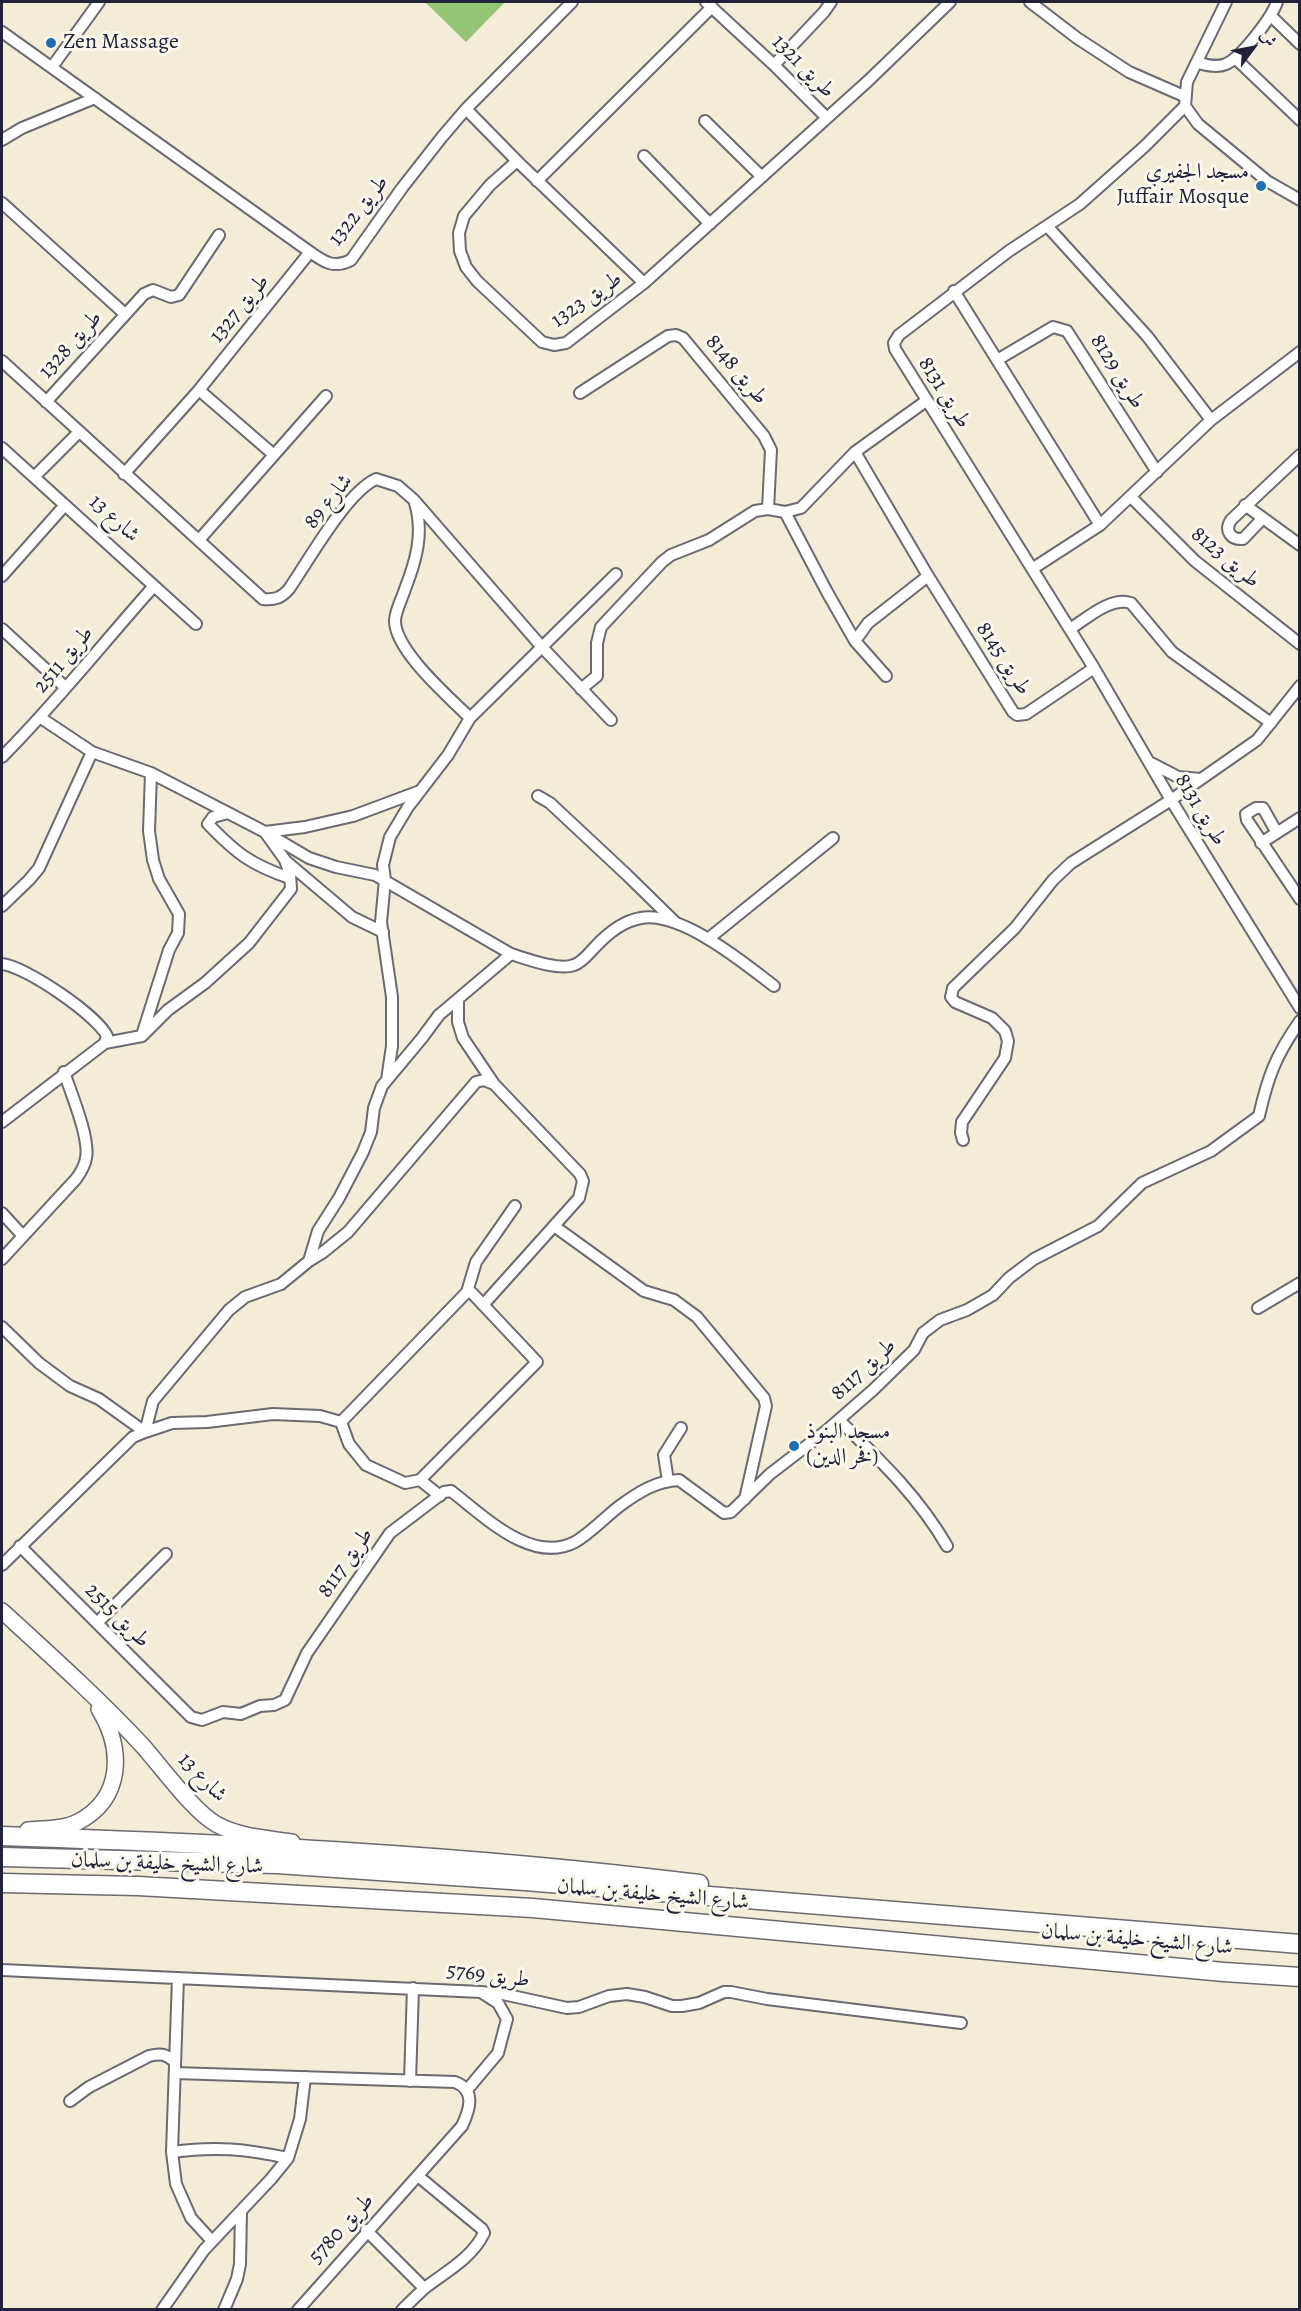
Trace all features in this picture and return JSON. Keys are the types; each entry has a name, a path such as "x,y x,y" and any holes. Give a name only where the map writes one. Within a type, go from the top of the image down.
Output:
{"highway":[{"path":"2,1834 350,1851 497,1862 794,1896 861,1909"},
{"name":"شارع الشيخ خليفة بن سلمان","path":"2,1857 277,1864 525,1881 1299,1944"},
{"name":"شارع الشيخ خليفة بن سلمان","path":"2,1883 149,1886 533,1908 1212,1971 1299,1977"}],"street":[{"name":"طريق 1322","path":"2,32 310,252 333,265 342,265 351,260 422,161 466,109 572,2"},
{"path":"774,65 831,2"},
{"name":"طريق 1321","path":"709,4 827,118 950,2"},
{"path":"1030,2 1077,38 1129,72 1184,101 1192,118 1267,181 1299,200"},
{"path":"1100,525 954,291 1080,204 1144,147 1184,101 1187,82 1226,2"},
{"path":"1196,66 1219,66 1235,58 1271,16 1277,2"},
{"path":"52,67 94,3"},
{"path":"537,181 709,4"},
{"path":"1271,16 1299,44"},
{"path":"1235,58 1299,120"},
{"path":"1196,66 1190,86 1190,103 1204,128"},
{"path":"2,140 22,128 94,98"},
{"path":"466,109 537,181 644,283"},
{"name":"طريق 1323","path":"517,161 490,185 464,216 459,233 460,251 466,267 477,281 542,342 554,345 566,343 644,283 827,118"},
{"path":"705,121 762,177"},
{"path":"644,156 710,224"},
{"path":"2,202 125,314"},
{"path":"1048,227 1147,336 1211,420"},
{"name":"طريق 1328","path":"46,402 148,291 159,291 171,297 179,295 219,235"},
{"name":"طريق 1327","path":"124,474 200,390 310,252"},
{"name":"طريق 8131","path":"954,291 897,339 895,349 1094,668 1148,762 1299,1008"},
{"name":"طريق 8129","path":"997,360 1053,327 1067,331 1157,472"},
{"name":"طريق 8148","path":"580,393 668,336 676,335 683,338 764,436 771,450 768,508"},
{"path":"1032,569 1100,525 1211,420 1299,352"},
{"path":"2,361 199,540 326,396"},
{"path":"200,390 274,455"},
{"path":"581,689 597,675 597,643 601,627 662,562 671,555 709,540 755,511 768,508 785,512 796,510 806,504 855,452 926,401"},
{"path":"34,477 79,432"},
{"name":"شارع 13","path":"2,448 196,624"},
{"name":"طريق 8145","path":"855,452 928,576 1010,708 1017,715 1026,714 1094,668"},
{"path":"1263,518 1247,536 1238,540 1233,538 1228,530 1228,525 1245,505 1299,454"},
{"name":"شارع 89","path":"199,540 263,598 273,600 283,596 289,589 347,505 365,484 376,479 398,486 414,500 541,646 610,720"},
{"name":"طريق 8123","path":"1131,497 1195,561 1299,644"},
{"path":"414,500 420,520 414,566 397,610 395,622 402,640 421,670 470,718"},
{"path":"2,576 65,505"},
{"path":"1245,505 1299,544"},
{"path":"785,512 826,592 855,641 886,676"},
{"path":"387,1080 392,1046 392,997 381,922 385,880 383,865 390,837 420,791 448,755 470,718 616,574"},
{"path":"855,641 868,623 928,576"},
{"name":"طريق 2511","path":"2,757 40,718 64,687 154,586"},
{"path":"1070,629 1114,602 1131,603 1172,652 1271,723"},
{"path":"2,629 64,687"},
{"path":"963,1140 962,1122 1005,1058 1008,1041 1005,1031 992,1018 955,1002 951,997 953,988 1015,928 1053,880 1071,863 1171,800 1257,740 1298,690"},
{"path":"40,718 92,752 151,773 265,832 309,858 336,867 375,875 512,954 531,961 565,967 575,965 612,930 643,917 677,924 708,939 774,986"},
{"path":"2,906 39,868 92,752"},
{"path":"1148,762 1178,777 1201,779"},
{"path":"142,1036 169,950 178,933 179,914 159,879 153,860 149,831 151,773"},
{"path":"265,832 305,827 353,816 420,791"},
{"path":"538,796 550,803 677,924"},
{"path":"1277,833 1263,808 1256,808 1248,813 1246,818 1299,899"},
{"path":"228,813 213,817 208,824 231,848 253,864 290,878"},
{"path":"1261,843 1299,818"},
{"path":"265,832 285,860 352,917 383,932"},
{"path":"708,939 833,838"},
{"path":"2,1122 64,1072 105,1043 142,1036 168,1010 205,984 249,943 291,889 285,860"},
{"path":"309,1260 318,1231 339,1198 363,1152 371,1132 374,1108 382,1086 439,1015 512,954"},
{"path":"2,964 9,965 44,982 97,1022 107,1036 105,1043"},
{"path":"458,999 458,1022 463,1038 494,1084 580,1174 583,1181 579,1198 483,1305"},
{"name":"طريق 8117","path":"668,1481 679,1480 724,1513 731,1512 770,1474 839,1420 894,1370 914,1350 923,1333 940,1320 967,1310 993,1295 1009,1278 1034,1258 1098,1226 1142,1183 1210,1151 1259,1116 1268,1080 1281,1047 1299,1021"},
{"path":"2,1259 76,1179 86,1158 87,1147 64,1072"},
{"path":"145,1432 153,1401 229,1310 245,1298 281,1284 348,1232 476,1082 484,1080 494,1084"},
{"path":"341,1422 467,1292 477,1262 515,1206"},
{"path":"2,1214 23,1236"},
{"path":"554,1226 644,1291 674,1300 697,1317 764,1398 766,1406 745,1500"},
{"path":"1258,1308 1299,1283"},
{"path":"341,1422 349,1444 366,1465 405,1483 420,1480 537,1362 472,1293 467,1292"},
{"path":"2,1327 39,1363 70,1386 99,1399 145,1432"},
{"path":"2,1565 133,1437 172,1424 273,1414 293,1413 320,1416 341,1422"},
{"path":"839,1420 908,1489 931,1518 947,1546"},
{"path":"420,1480 440,1496 444,1492 451,1491 492,1525 509,1535 535,1544 558,1548 576,1541 640,1490 668,1481 664,1455 681,1428"},
{"name":"طريق 8117","path":"187,1714 196,1720 202,1720 218,1713 241,1714 260,1706 274,1705 285,1700 307,1653 390,1533 440,1496"},
{"name":"طريق 2515","path":"20,1546 187,1714"},
{"path":"97,1623 166,1554"},
{"name":"شارع 13","path":"2,1611 86,1689 140,1743 201,1812 214,1823 234,1833 350,1851"},
{"name":"شارع 13","path":"2,1834 77,1823 97,1809 112,1785 117,1762 114,1741 103,1716 86,1689"},
{"name":"طريق 5769","path":"2,1970 481,1992 504,1994 567,2008 579,2007 609,1996 627,1994 672,2006 682,2006 699,2003 724,1992 731,1992 767,1999 961,2023"},
{"path":"178,1977 172,2152 176,2184 191,2218 213,2241"},
{"path":"410,2081 413,1988"},
{"path":"175,2068 305,2077 454,2082 462,2084 467,2090 498,2053 507,2019 498,2003 481,1992"},
{"path":"70,2101 89,2087 149,2056 159,2053 167,2055 175,2068"},
{"path":"162,2310 204,2250 288,2158 300,2119 305,2077"},
{"name":"طريق 5780","path":"298,2310 366,2230 462,2126 470,2097 467,2090"},
{"path":"172,2152 204,2148 242,2149 288,2158"},
{"path":"402,2310 424,2288 464,2259 479,2243 484,2233 418,2176"},
{"path":"224,2310 237,2279 240,2264 241,2211"},
{"path":"366,2230 424,2288"}],"green space":[{"path":"425,2 505,2 466,42"}],"place":[{"name":"Zen Massage","path":"51,43"},
{"name":"مسجد الجفيري Juffair Mosque","path":"1261,186"},
{"name":"مسجد البنوذ (فخر الدين)","path":"794,1446"}]}
